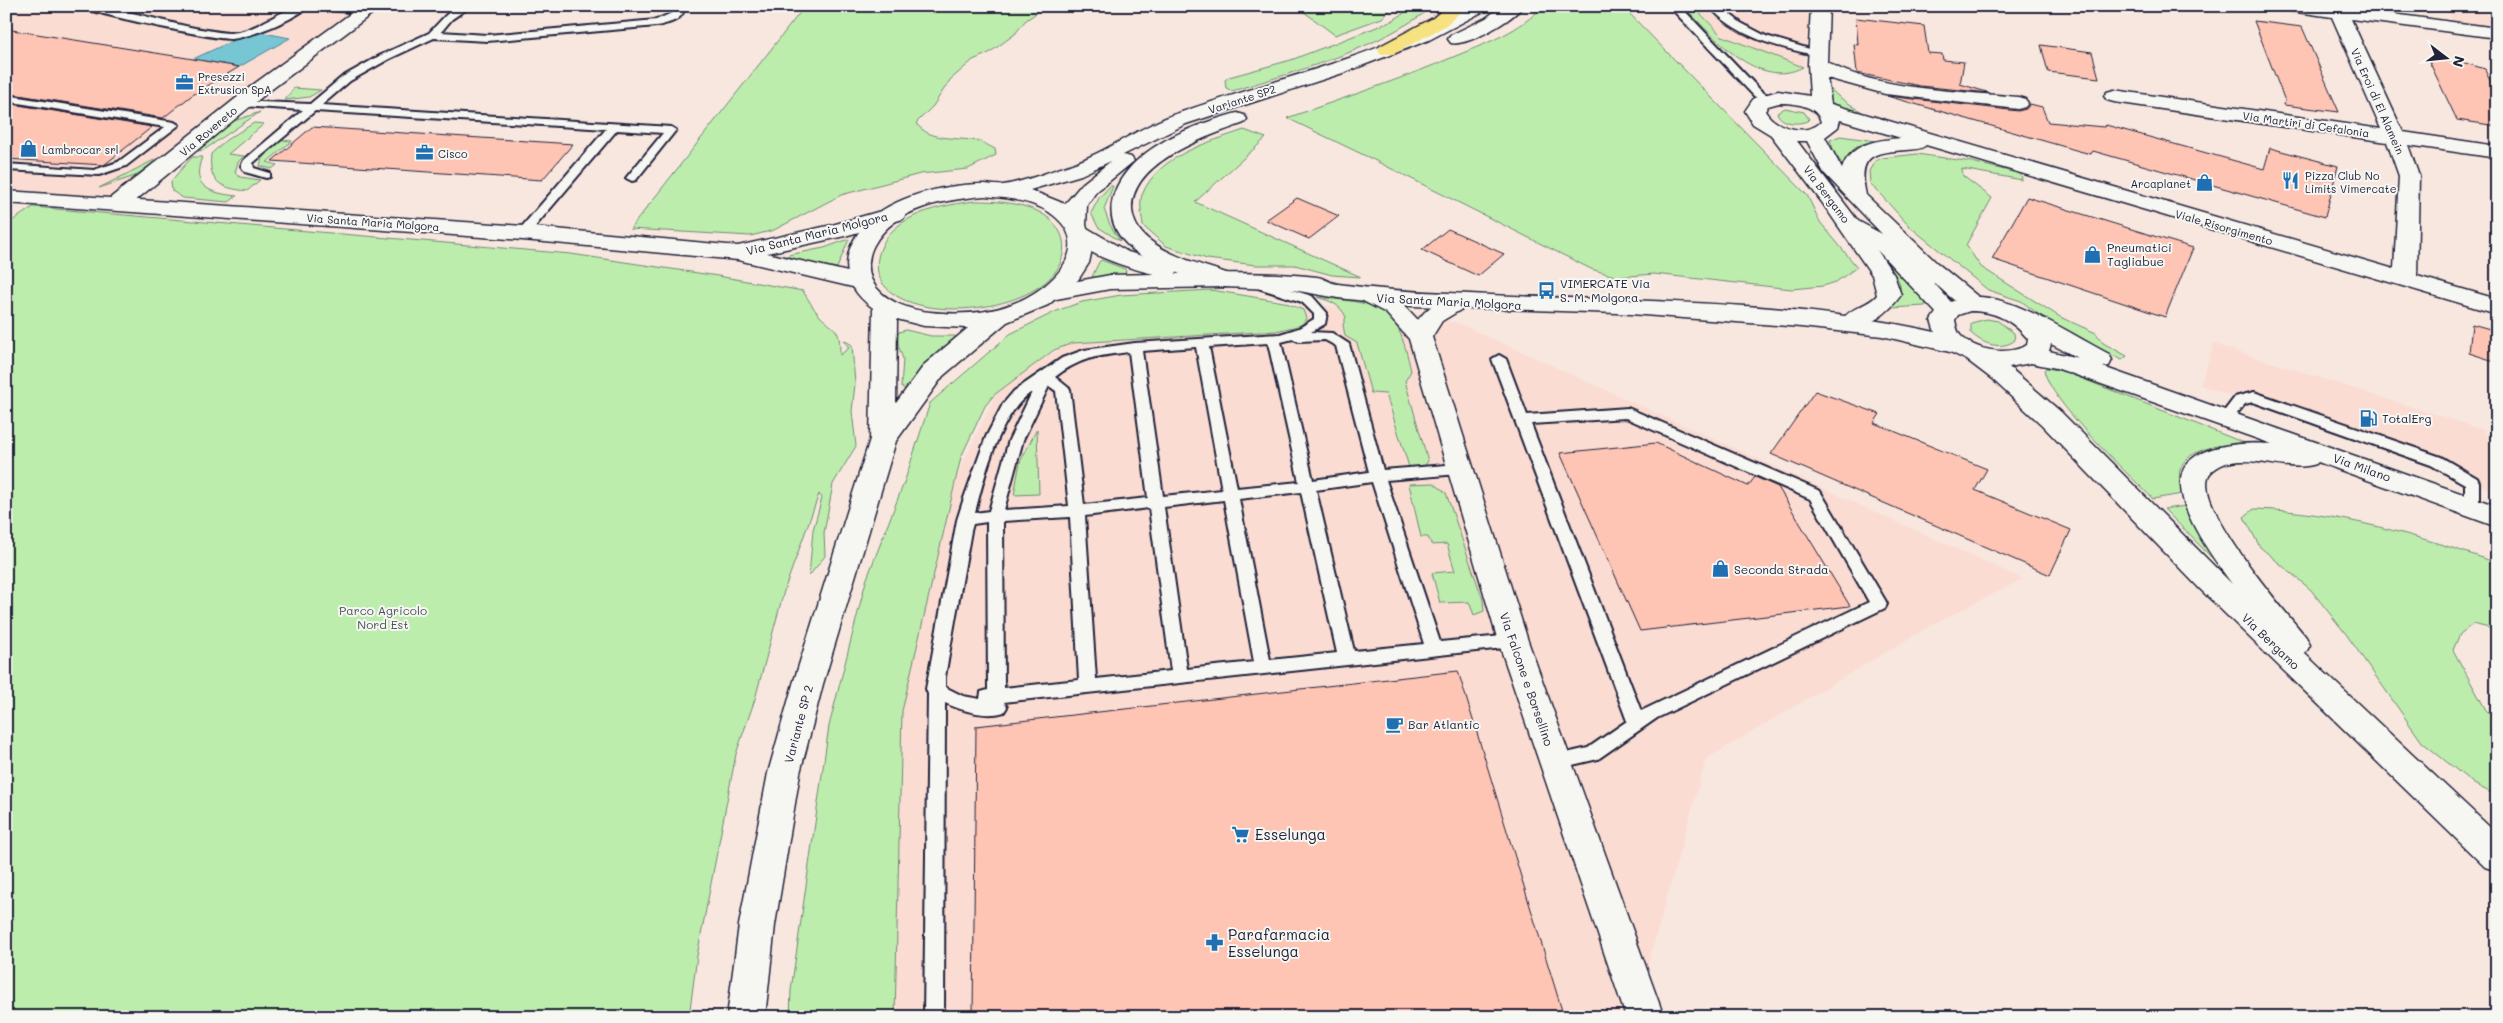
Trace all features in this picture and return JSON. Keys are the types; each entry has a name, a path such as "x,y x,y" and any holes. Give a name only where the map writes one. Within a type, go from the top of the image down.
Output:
{"highway":[{"path":"1387,50 1439,22 1458,6"}],"street":[{"name":"Variante SP2","path":"1003,191 1074,171 1179,120 1387,50 1448,25 1480,6"},
{"name":"Variante SP2","path":"1051,293 1072,274 1079,260 1082,246 1077,229 1076,204 1089,188 1117,165 1137,153 1212,120 1283,102 1426,53 1492,22 1514,6"},
{"path":"1820,6 1818,58 1822,108"},
{"path":"2290,6 2497,33"},
{"name":"Via Rovereto","path":"117,204 242,103 369,9"},
{"name":"Via Eroi di El Alamein","path":"2339,13 2395,137 2409,176 2405,280"},
{"path":"1778,131 1768,127 1756,117 1756,106 1805,79 1818,58"},
{"path":"1818,58 1837,76 1885,88 2018,102"},
{"name":"Viale Risorgimento","path":"1818,58 1839,94 1916,138"},
{"name":"Via Martiri di Cefalonia","path":"2114,96 2497,152"},
{"name":"Viale Risorgimento","path":"1773,98 1806,100 1837,114 1916,138 2497,307"},
{"path":"1224,280 1167,260 1140,244 1128,230 1121,214 1125,191 1139,170 1160,153 1210,129 1283,102"},
{"name":"Via Bergamo","path":"1822,108 1831,118 1821,131 1831,169 1856,197 1929,268 1975,304"},
{"name":"Viale Risorgimento","path":"1778,131 1796,135 1821,131 1916,138"},
{"name":"Via Bergamo","path":"1778,131 1830,196 1850,226 1885,245 1946,314 1943,321 1946,332 2051,420 2170,541 2344,712 2497,856"},
{"name":"Viale Risorgimento","path":"1856,197 1850,174 1854,160 1861,152 1876,146 1916,138"},
{"path":"1003,191 984,190 946,194 928,199 895,214 876,228 862,245 857,268 861,282 874,298 885,306 916,317 934,320 973,320 1000,316 1026,307 1051,293"},
{"name":"Via Santa Maria Molgora","path":"1003,191 1022,194 1050,204 1064,213 1077,229 1107,251 1128,261 1224,280"},
{"name":"Via Santa Maria Molgora","path":"6,197 524,233 738,253 861,282"},
{"name":"Via Santa Maria Molgora","path":"738,253 837,231 895,214"},
{"name":"Via Santa Maria Molgora","path":"1850,226 1883,275 1889,295 1879,308 1855,318"},
{"name":"Via Santa Maria Molgora","path":"1051,293 1110,282 1224,280 1301,285 1374,285 1518,294 1598,305"},
{"name":"Via Santa Maria Molgora","path":"1301,285 1371,296 1517,305 1598,305 1826,320 1918,335 2000,360 2029,356"},
{"name":"Via Falcone e Borsellino","path":"1371,296 1394,308 1420,337 1513,641 1645,1017"},
{"path":"1420,337 1433,316 1459,301"},
{"name":"Via Santa Maria Molgora","path":"1826,320 1946,314 1959,306 1975,304"},
{"name":"Via Milano","path":"1975,304 2000,308 2133,377 2226,418"},
{"name":"Variante SP 2","path":"746,1017 757,926 784,773 808,684 883,439 885,306"},
{"name":"Variante SP 2","path":"883,439 934,370 979,331 1000,316"},
{"path":"2024,319 2034,328 2039,337 2038,349 2029,356"},
{"name":"Via Bergamo","path":"2029,356 2051,420"},
{"name":"Via Milano","path":"2029,356 2060,362 2226,418 2497,517"},
{"path":"2344,712 2215,536 2197,497 2194,481 2197,471 2203,464 2226,454 2262,453 2350,463"}],"lane":[{"path":"84,6 195,31 230,36 254,31 304,6"},
{"path":"324,6 369,9"},
{"path":"266,175 249,170 246,166 248,162 357,71 433,34 449,17 466,6"},
{"path":"433,34 487,38 657,23 672,18 679,13 680,6"},
{"path":"1674,6 1758,94 1773,98"},
{"path":"1714,6 1742,29 1769,42 1818,58"},
{"path":"6,98 174,125 122,164 95,172 6,167"},
{"path":"242,103 671,130 632,178"},
{"path":"524,233 614,126"},
{"path":"1253,282 1307,299 1321,313 1320,321 1316,325 1277,338"},
{"path":"997,701 973,707 956,702 934,689 967,510 982,465 1002,421 1018,395 1067,361 1084,354 1136,347 1327,336 1342,344 1377,476 1434,649"},
{"path":"1277,338 1347,659"},
{"path":"1202,343 1263,668"},
{"path":"1136,347 1180,678"},
{"path":"1499,359 1637,724"},
{"path":"1046,377 1064,389 1077,511 1088,686"},
{"path":"997,701 995,516 1016,440 1046,377"},
{"path":"2226,418 2240,400 2254,397 2436,461 2472,482 2472,508"},
{"path":"1522,420 1628,413 1815,495 1879,604 1652,713 1592,754 1555,762"},
{"path":"934,1017 937,677 965,520 995,516 1077,511 1308,486 1377,476 1459,469"},
{"path":"936,706 997,701 1088,686 1180,678 1513,641"}],"shaded area":[{"path":"6,6 383,6 271,89 135,199 6,194"},
{"path":"1693,6 1809,6 1809,29 1803,67 1722,36"},
{"path":"2445,6 2497,6 2497,28 2454,23"},
{"path":"1292,305 1372,308 1458,323 2023,579 1935,623 1706,759 1633,1017 821,1017 934,525 1000,385 1091,329"},
{"name":"TotalErg","path":"2214,344 2484,430 2497,454 2497,491 2200,385"}],"green space":[{"path":"805,6 1046,6 1025,21 1015,34 989,53 973,60 950,80 933,106 916,123 929,134 981,142 995,149 996,155 968,169 920,174 841,195 774,230 751,236 630,229"},
{"path":"1296,6 1393,7 1382,18 1335,35"},
{"path":"1407,6 1434,6 1388,35 1363,47 1285,75 1232,91 1226,88 1225,80 1229,77 1291,60 1390,22 1403,14"},
{"path":"1543,6 1622,6 1807,195 1820,222 1857,267 1836,282 1823,286 1792,289 1654,274 1618,277 1591,269 1287,118 1437,64 1504,35 1534,15"},
{"path":"1684,6 1693,6 1722,36 1803,67 1786,72 1769,72 1753,66 1722,44"},
{"path":"1828,87 1839,97 1865,114 1840,108 1828,100"},
{"path":"294,88 321,90 309,97 285,100"},
{"path":"1785,108 1804,112 1809,119 1799,123 1790,123 1779,117 1777,113"},
{"path":"260,112 204,150 198,151 234,121"},
{"path":"254,123 264,124 228,154 244,156 238,162 235,173 240,177 260,180 247,191 223,186 214,178 211,154 226,140"},
{"path":"1244,130 1266,138 1195,202 1361,277 1332,275 1295,265 1256,265 1207,259 1166,246 1143,226 1141,198 1149,181 1159,170 1185,152"},
{"path":"1840,136 1876,141 1856,147 1848,158 1846,169 1835,154 1830,140"},
{"path":"282,140 292,141 267,162 277,165 272,169 260,166 262,158"},
{"path":"1917,154 1972,162 2021,174 2022,180 1962,169 1963,176 1992,198 1966,245 1981,267 2060,317 2096,333 2103,343 2127,356 2122,360 2053,325 2021,301 1988,290 1909,226 1870,183 1869,171 1875,161 1882,158"},
{"path":"164,155 135,176 99,188"},
{"path":"192,157 202,157 199,176 205,187 211,191 237,196 229,202 183,198 172,191 171,181"},
{"path":"1110,186 1113,186 1104,209 1110,225 1120,241 1098,227 1091,213 1099,198"},
{"path":"975,201 1010,203 1034,209 1053,222 1060,232 1064,246 1058,268 1039,287 1011,300 978,307 944,309 914,303 891,292 878,273 881,248 887,236 908,219 921,213 949,205"},
{"name":"Parco Agricolo Nord Est","path":"33,207 571,254 718,276 803,291 819,315 836,330 839,339 840,355 849,348 844,340 852,345 855,384 852,411 856,446 833,484 824,533 825,556 809,576 813,530 822,498 819,494 784,591 755,699 736,754 697,956 689,1017 6,1017 6,225"},
{"path":"849,239 837,268 785,258 788,255 824,248"},
{"path":"1882,257 1887,257 1926,302 1925,306 1891,308 1900,294 1900,287 1896,276"},
{"path":"1101,260 1125,269 1126,272 1123,275 1091,279"},
{"path":"1211,290 1284,302 1303,310 1306,318 1302,325 1276,331 1073,343 1054,350 994,395 985,406 961,457 902,711 895,1017 790,1017 791,990 829,726 866,581 905,480 930,403 1010,334 1059,310 1082,302 1121,295"},
{"path":"1317,297 1371,305 1383,311 1392,319 1399,331 1411,371 1405,381 1428,461 1422,469 1410,470 1386,394 1371,393 1357,343 1345,336 1343,325 1346,317 1344,313 1334,304"},
{"path":"1987,319 1998,321 2014,333 2015,340 1998,346 1986,343 1971,333 1971,323"},
{"path":"906,330 931,336 955,336 958,339 914,385 905,389 901,387 903,359 896,339 899,332"},
{"path":"2046,368 2063,371 2247,444 2229,444 2209,448 2190,456 2180,470 2179,479 2182,494 2153,499 2091,437 2060,401 2044,370"},
{"path":"1037,429 1039,494 1014,495 1020,462"},
{"path":"1434,483 1446,493 1483,600 1484,611 1474,615 1469,602 1440,603 1432,573 1455,571 1447,544 1432,545 1428,537 1421,537 1409,484"},
{"path":"2186,506 2218,560 2214,560 2164,509"},
{"path":"2254,509 2316,514 2347,520 2438,543 2497,563 2497,630 2473,624 2460,634 2453,650 2486,710 2497,720 2497,796 2474,784 2422,742 2346,634 2311,590 2260,547 2244,517"}],"water":[{"path":"254,31 290,38 239,67 193,59"}],"building":[{"path":"1856,18 1924,26 1928,53 1942,54 1943,60 1964,62 1960,84 1990,93 1920,86 1857,73 1854,44 1858,45"},
{"path":"2254,21 2302,27 2339,112 2284,105 2285,101"},
{"path":"6,29 239,67 191,96 163,118 6,93"},
{"path":"2041,45 2092,52 2099,78 2048,72"},
{"path":"2428,59 2455,60 2485,69 2497,96 2497,126 2457,120"},
{"path":"1887,96 2018,111 2026,109 2030,104 2042,107 2048,122 2104,127 2106,125 2264,169 2270,148 2338,166 2325,217 2093,151 2091,154 2079,151"},
{"path":"6,103 152,127 104,165 6,159"},
{"name":"Cisco","path":"312,127 573,144 542,180 272,161"},
{"name":"Pneumatici Tagliabue","path":"2027,197 2193,248 2165,317 1992,259"},
{"path":"1297,198 1339,216 1309,239 1266,220"},
{"path":"1448,229 1504,254 1478,276 1422,250"},
{"path":"2472,324 2497,331 2497,362 2469,353"},
{"path":"1815,391 1880,414 1874,423 1987,469 1975,490 2071,530 2050,575 1771,454"},
{"path":"1656,443 1748,486 1755,477 1778,487 1850,606 1640,631 1560,453"},
{"name":"Esselunga","path":"1458,671 1564,1017 973,1017 976,726"}],"place":[{"name":"Presezzi Extrusion SpA","path":"184,82"},
{"name":"Lambrocar srl","path":"28,149"},
{"name":"Cisco","path":"424,153"},
{"name":"Pizza Club No Limits Vimercate","path":"2291,181"},
{"name":"Arcaplanet","path":"2205,183"},
{"name":"Pneumatici Tagliabue","path":"2093,254"},
{"name":"VIMERCATE Via S. M. Molgora","path":"1546,290"},
{"name":"TotalErg","path":"2368,418"},
{"name":"Seconda Strada","path":"1720,569"},
{"name":"Bar Atlantic","path":"1394,724"},
{"name":"Esselunga","path":"1241,834"},
{"name":"Parafarmacia Esselunga","path":"1214,943"}]}
